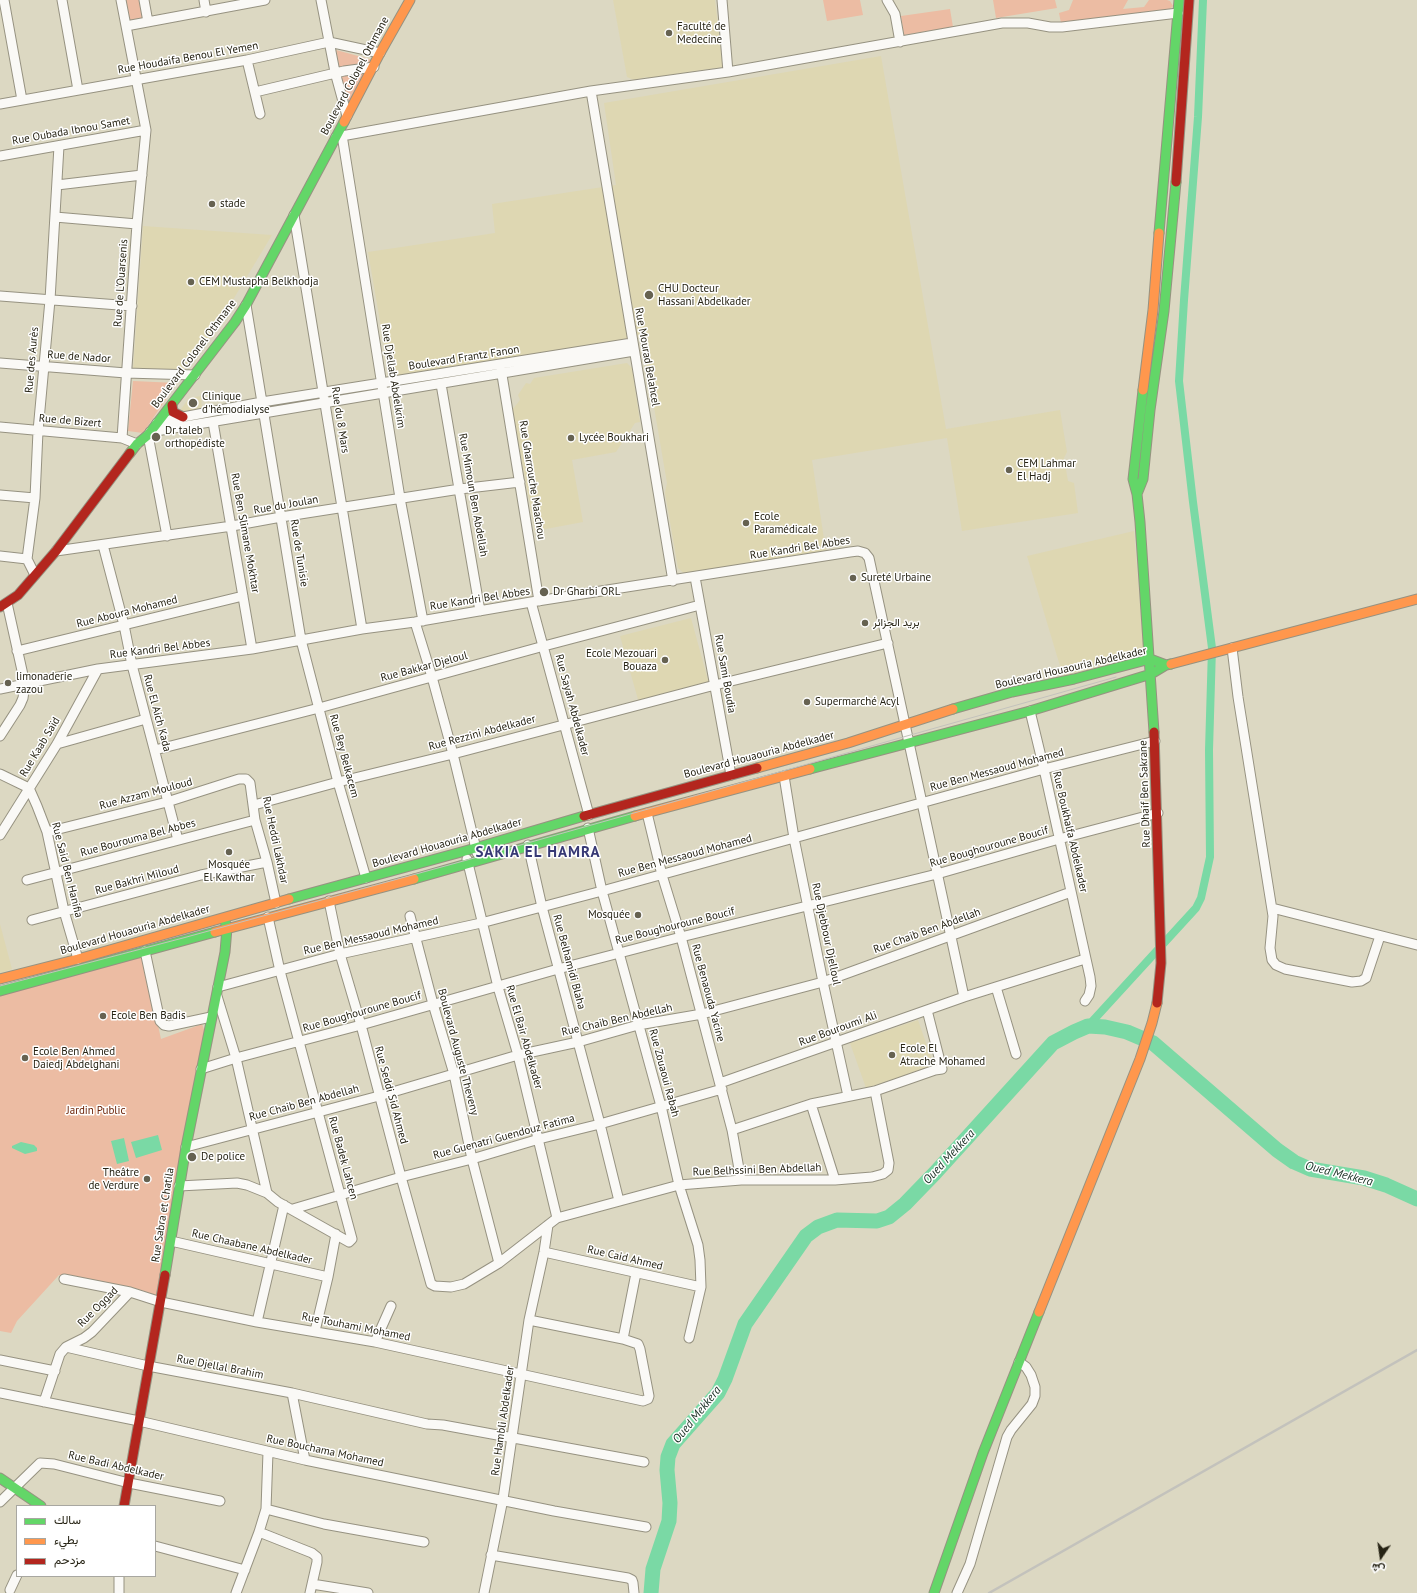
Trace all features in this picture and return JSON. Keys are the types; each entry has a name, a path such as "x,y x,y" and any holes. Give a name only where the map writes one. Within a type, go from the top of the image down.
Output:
{"main road":[{"name":"Boulevard Colonel Othmane","path":"4,605 18,595 56,551 137,444 149,433 172,405 246,306 294,215 339,136 380,53 410,0"},
{"name":"Rue Dhaif Ben Sakrane","path":"934,1593 966,1499 1140,1059 1152,1023 1157,1002 1161,963 1156,741 1137,494 1133,479 1140,409 1153,310 1179,0"},
{"path":"1137,494 1143,479 1150,410 1164,311 1177,169 1189,0"},
{"path":"1166,168 1177,169"},
{"path":"172,405 174,412 183,417"},
{"path":"1166,665 1416,602"},
{"name":"Boulevard Houaouria Abdelkader","path":"0,980 848,743 1012,692 1074,679 1150,659 1166,665"},
{"name":"Boulevard Houaouria Abdelkader","path":"0,990 268,916 403,882 588,828 1030,711 1151,674 1166,665"},
{"path":"224,918 228,928"},
{"name":"Rue Sabra et Chatila","path":"124,1505 148,1366 161,1302 186,1147 225,952 228,928"},
{"path":"0,1478 40,1505"}],"street":[{"path":"4,0 22,100"},
{"path":"62,0 78,90"},
{"name":"Rue de L'Ouarsenis","path":"121,0 146,130 137,224 122,438"},
{"path":"144,0 148,22"},
{"path":"204,0 206,12"},
{"path":"126,26 264,0"},
{"path":"321,0 335,72 348,116"},
{"path":"722,0 728,72"},
{"path":"887,0 895,14 900,42"},
{"path":"339,136 591,91 728,72 1002,23 1028,23 1050,27 1062,27 1178,13"},
{"name":"Rue Houdaifa Benou El Yemen","path":"0,104 247,60 329,42 380,53"},
{"path":"247,60 260,114"},
{"path":"255,92 335,72 374,67"},
{"name":"Rue Mourad Belahcel","path":"591,91 673,580"},
{"name":"Rue Oubada Ibnou Samet","path":"0,156 146,130"},
{"name":"Rue Djellab Abdelkrim","path":"339,136 384,393 419,621 479,860"},
{"name":"Rue des Aurès","path":"27,559 35,498 38,431 56,217 59,146"},
{"path":"57,185 142,175"},
{"name":"Rue du 8 Mars","path":"294,215 362,629"},
{"path":"56,217 137,224"},
{"path":"0,296 132,306"},
{"name":"Rue de Tunisie","path":"246,306 301,640"},
{"path":"167,536 149,433 502,374 633,347"},
{"name":"Boulevard Frantz Fanon","path":"157,424 183,417 262,402 466,369 633,347"},
{"name":"Rue de Nador","path":"0,363 126,373 195,375"},
{"name":"Rue Gharrouche Maachou","path":"500,364 520,482 535,602"},
{"path":"466,369 468,380"},
{"name":"Rue Mimoun Ben Abdellah","path":"441,384 480,611"},
{"name":"Rue Ben Slimane Mokhtar","path":"213,422 252,649"},
{"name":"Rue de Bizert","path":"0,427 122,438 137,444"},
{"name":"Rue du Joulan","path":"56,551 167,536 460,489 520,482"},
{"path":"0,495 35,498"},
{"name":"Rue El Aich Kada","path":"103,545 124,625 132,665 178,840"},
{"name":"Rue Kandri Bel Abbes","path":"0,689 98,669 252,649 362,629 858,551 865,553 869,558 910,743"},
{"path":"0,556 27,559 35,575"},
{"name":"Rue Sami Boudia","path":"695,577 731,775"},
{"name":"Rue Aboura Mohamed","path":"17,651 243,596"},
{"name":"Rue Sayah Abdelkader","path":"535,602 544,646 589,815"},
{"path":"0,736 20,705 23,698 25,684 4,605"},
{"name":"Rue Bakkar Djeloul","path":"155,750 319,708 700,605"},
{"name":"Rue Bey Belkacem","path":"301,640 338,782 366,878"},
{"name":"Rue Rezzini Abdelkader","path":"254,805 338,782 453,754 565,723 888,643"},
{"path":"1232,648 1238,697 1272,908 1273,928 1270,955 1272,960 1276,965 1285,969 1352,982 1361,981 1366,978 1380,936"},
{"name":"Rue Kaab Saïd","path":"0,835 57,744 98,669"},
{"name":"Rue Boukhalfa Abdelkader","path":"1030,711 1091,986 1085,1001"},
{"path":"57,744 146,719"},
{"name":"Rue Ben Messaoud Mohamed","path":"217,992 280,971 340,954 481,923 662,875 1044,769 1156,741"},
{"path":"910,743 964,997"},
{"path":"0,774 29,788"},
{"name":"Rue Djebbour Djelloul","path":"784,776 794,838 848,1096"},
{"name":"Rue Azzam Mouloud","path":"47,832 167,802 239,779 246,779 250,783"},
{"name":"Rue Heddi Lakhdar","path":"250,783 256,820 276,903"},
{"name":"Rue Said Ben Hanifia","path":"29,788 47,832 64,911 78,959"},
{"name":"Rue Benaouda Yacine","path":"647,813 662,875 681,937 721,1086 732,1130 741,1180"},
{"name":"Rue Boughouroune Boucif","path":"201,1069 558,969 808,905 937,874 1059,839 1158,813"},
{"name":"Rue Bourouma Bel Abbes","path":"27,880 256,820"},
{"name":"Rue Zouaoui Rabah","path":"588,828 602,891 661,1106 679,1185 698,1245 701,1287 689,1338"},
{"name":"Rue Belhamidi Blaha","path":"528,845 542,907 619,1201"},
{"path":"468,863 472,859 476,848"},
{"name":"Rue El Bair Abdelkader","path":"465,851 481,923 518,1055 557,1218"},
{"name":"Rue Bakhri Miloud","path":"32,920 201,875 267,862"},
{"name":"Rue Chaib Ben Abdellah","path":"186,1147 379,1096 518,1055 578,1042 638,1025 702,1014 823,982 1071,892"},
{"name":"Rue Seddi Sid Ahmed","path":"329,901 340,954 361,1025 401,1177 432,1284 441,1288"},
{"path":"1272,908 1417,945"},
{"name":"Rue Badek Lahcen","path":"268,916 280,971 352,1237 351,1241 349,1242 336,1234"},
{"name":"Boulevard Auguste Theveny","path":"410,916 433,1004 454,1074 472,1159 499,1263"},
{"path":"145,951 160,1021 164,1025 169,1026 211,1017"},
{"name":"Rue Bouroumi Ali","path":"721,1086 964,997 1085,959"},
{"path":"996,987 1016,1054"},
{"path":"217,992 236,1058 267,1193"},
{"path":"732,1130 811,1104 875,1091 935,1070 942,1069 927,1010"},
{"name":"Rue Guenatri Guendouz Fatima","path":"288,1207 340,1195 539,1139 600,1124 721,1086"},
{"name":"Rue Belhssini Ben Abdellah","path":"441,1288 464,1284 499,1263 557,1218 679,1185 741,1180 835,1180 872,1177 883,1174 888,1170 889,1163 875,1091"},
{"path":"811,1104 835,1180"},
{"path":"179,1186 237,1183 247,1185 267,1193 288,1207 336,1234 328,1277 315,1331"},
{"path":"257,1322 270,1264 288,1207"},
{"name":"Rue Hambli Abdelkader","path":"484,1593 503,1499 529,1320 544,1252 548,1225"},
{"name":"Rue Chaabane Abdelkader","path":"170,1240 328,1277"},
{"name":"Rue Caid Ahmed","path":"544,1252 701,1287"},
{"path":"529,1320 623,1339 636,1273"},
{"name":"Rue Touhami Mohamed","path":"64,1279 130,1292 161,1302 257,1322 375,1342 643,1401 648,1399 649,1396 640,1347 638,1344 623,1339"},
{"name":"Rue Oggad","path":"66,1347 92,1332 130,1292"},
{"path":"375,1342 391,1306"},
{"path":"44,1402 60,1354 66,1347"},
{"name":"Rue Djellal Brahim","path":"66,1347 148,1366 292,1393 427,1424 444,1425 644,1462"},
{"path":"0,1360 55,1370"},
{"path":"957,1593 970,1564 1007,1438 1011,1430 1032,1404 1035,1396 1036,1387 1031,1375 1019,1362"},
{"name":"Rue Bouchama Mohamed","path":"0,1393 139,1421 305,1460 646,1527"},
{"path":"292,1393 305,1460"},
{"path":"236,1593 266,1509 268,1452"},
{"name":"Rue Badi Abdelkader","path":"14,1487 40,1463 54,1464 129,1482 220,1501"},
{"path":"0,1502 14,1487"},
{"path":"266,1509 324,1524 424,1542"},
{"path":"259,1532 312,1553 317,1557 311,1588 368,1593"},
{"path":"156,1546 245,1570"},
{"path":"491,1555 628,1578 632,1580 634,1593"},
{"path":"10,1590 16,1577"},
{"path":"119,1577 119,1593"}],"shaded area":[{"name":"Faculté de Medecine","path":"613,0 715,0 723,67 649,78 646,77 634,80 627,77"},
{"name":"CHU Docteur Hassani Abdelkader","path":"881,56 946,429 1060,410 1067,452 1064,458 1068,481 1074,483 1078,513 962,531 947,438 812,460 826,552 687,576 678,568 665,493 667,483 642,337 390,379 368,252 495,233 492,204 616,185 604,103"},
{"name":"CEM Mustapha Belkhodja","path":"143,226 272,235 216,328 181,372 133,370"},
{"name":"Lycée Boukhari","path":"627,363 632,368 640,422 635,423 616,452 572,460 583,522 535,531 512,410 520,400 518,395 526,383 530,384 534,378"},
{"name":"Clinique d'hémodialyse","path":"201,396 202,409 181,414 181,409 189,398"},
{"path":"1134,531 1144,655 1063,676 1027,556"},
{"name":"Ecole Mezouari Bouaza","path":"691,618 709,684 639,703 620,636"},
{"path":"0,924 12,969 0,973"},
{"name":"Ecole El Atrache Mohamed","path":"918,1020 934,1066 866,1088 850,1043"},
{"path":"158,1135 162,1150 136,1158 131,1142"},
{"path":"124,1138 129,1161 117,1164 111,1141"},
{"path":"21,1142 34,1145 37,1148 37,1151 25,1154 12,1148 12,1146"}],"green space":[{"path":"123,0 142,0 146,21 128,24"},
{"path":"823,0 860,0 863,15 827,21"},
{"path":"993,0 1055,0 1057,8 996,18"},
{"path":"1073,0 1128,0 1123,9 1144,7 1149,0 1167,0 1170,1 1173,6 1170,9 1061,23 1059,13 1069,10"},
{"path":"950,9 953,27 904,35 901,16"},
{"path":"336,50 373,60 347,107"},
{"path":"133,381 177,383 143,433 128,431"},
{"name":"Jardin Public","path":"143,956 161,1039 202,1024 207,1037 157,1296 59,1275 17,1321 11,1333 0,1331 0,995"}],"waterway":[{"path":"1088,1026 1196,908 1201,898 1210,857 1209,750 1212,648 1179,381 1198,117 1203,0"},
{"name":"Oued Mekkera","path":"651,1593 653,1569 669,1521 670,1503 667,1470 668,1457 673,1444 718,1393 725,1379 745,1324 806,1236 818,1227 837,1220 877,1221 889,1217 905,1204 935,1173 1053,1043 1074,1032 1088,1026 1105,1027 1127,1032 1153,1043 1277,1150 1294,1162 1310,1169 1364,1178 1386,1185 1417,1199"}],"tram line":[{"path":"0,986 183,938 478,857 1116,677"}],"railway":[{"path":"989,1593 1417,1350"}],"traffic: fast":[{"path":"1159,233 1179,0"},
{"path":"130,453 137,444 148,435 235,322 246,305 344,122"},
{"path":"1137,494 1143,479 1150,410 1164,311 1176,182"},
{"path":"1143,390 1133,479 1137,494 1140,522 1154,732"},
{"path":"953,709 1012,692 1074,679 1150,659 1166,665"},
{"path":"810,769 1030,711 1151,674 1166,665 1171,664"},
{"path":"289,899 465,851 584,816"},
{"path":"414,879 635,816"},
{"path":"165,1275 186,1147 225,952 227,928 225,921"},
{"path":"0,991 215,932"},
{"path":"934,1593 983,1453 1039,1312"},
{"path":"0,1478 40,1505"}],"traffic: slow":[{"path":"344,122 410,0"},
{"path":"1143,390 1153,310 1159,233"},
{"path":"1171,664 1417,599"},
{"path":"757,768 848,743 953,709"},
{"path":"635,816 810,769"},
{"path":"215,932 414,879"},
{"path":"0,979 78,959 289,899"},
{"path":"1039,1312 1140,1059 1157,1003"}],"traffic: jam":[{"path":"1176,182 1189,0"},
{"path":"172,405 173,412 183,417"},
{"path":"0,607 18,595 56,551 130,453"},
{"path":"1154,732 1161,963 1157,1003"},
{"path":"584,816 757,768"},
{"path":"124,1505 165,1275"}],"place":[{"name":"Faculté de Medecine","path":"669,33"},
{"name":"stade","path":"212,204"},
{"name":"CEM Mustapha Belkhodja","path":"191,282"},
{"name":"CHU Docteur Hassani Abdelkader","path":"649,295"},
{"name":"Clinique d'hémodialyse","path":"193,403"},
{"name":"Dr taleb orthopédiste","path":"156,437"},
{"name":"Lycée Boukhari","path":"571,438"},
{"name":"CEM Lahmar El Hadj","path":"1009,470"},
{"name":"Ecole Paramédicale","path":"746,523"},
{"name":"Sureté Urbaine","path":"853,578"},
{"name":"Dr Gharbi ORL","path":"544,592"},
{"name":"بريد الجزائر","path":"865,623"},
{"name":"Ecole Mezouari Bouaza","path":"665,660"},
{"name":"limonaderie zazou","path":"8,683"},
{"name":"Supermarché Acyl","path":"807,702"},
{"name":"Mosquée El Kawthar","path":"229,852"},
{"name":"Mosquée","path":"638,915"},
{"name":"Ecole Ben Badis","path":"103,1016"},
{"name":"Ecole El Atrache Mohamed","path":"892,1055"},
{"name":"Ecole Ben Ahmed Daiedj Abdelghani","path":"25,1058"},
{"name":"De police","path":"192,1157"},
{"name":"Theâtre de Verdure","path":"147,1179"}],"district":[{"name":"SAKIA EL HAMRA","path":"538,853"}]}
